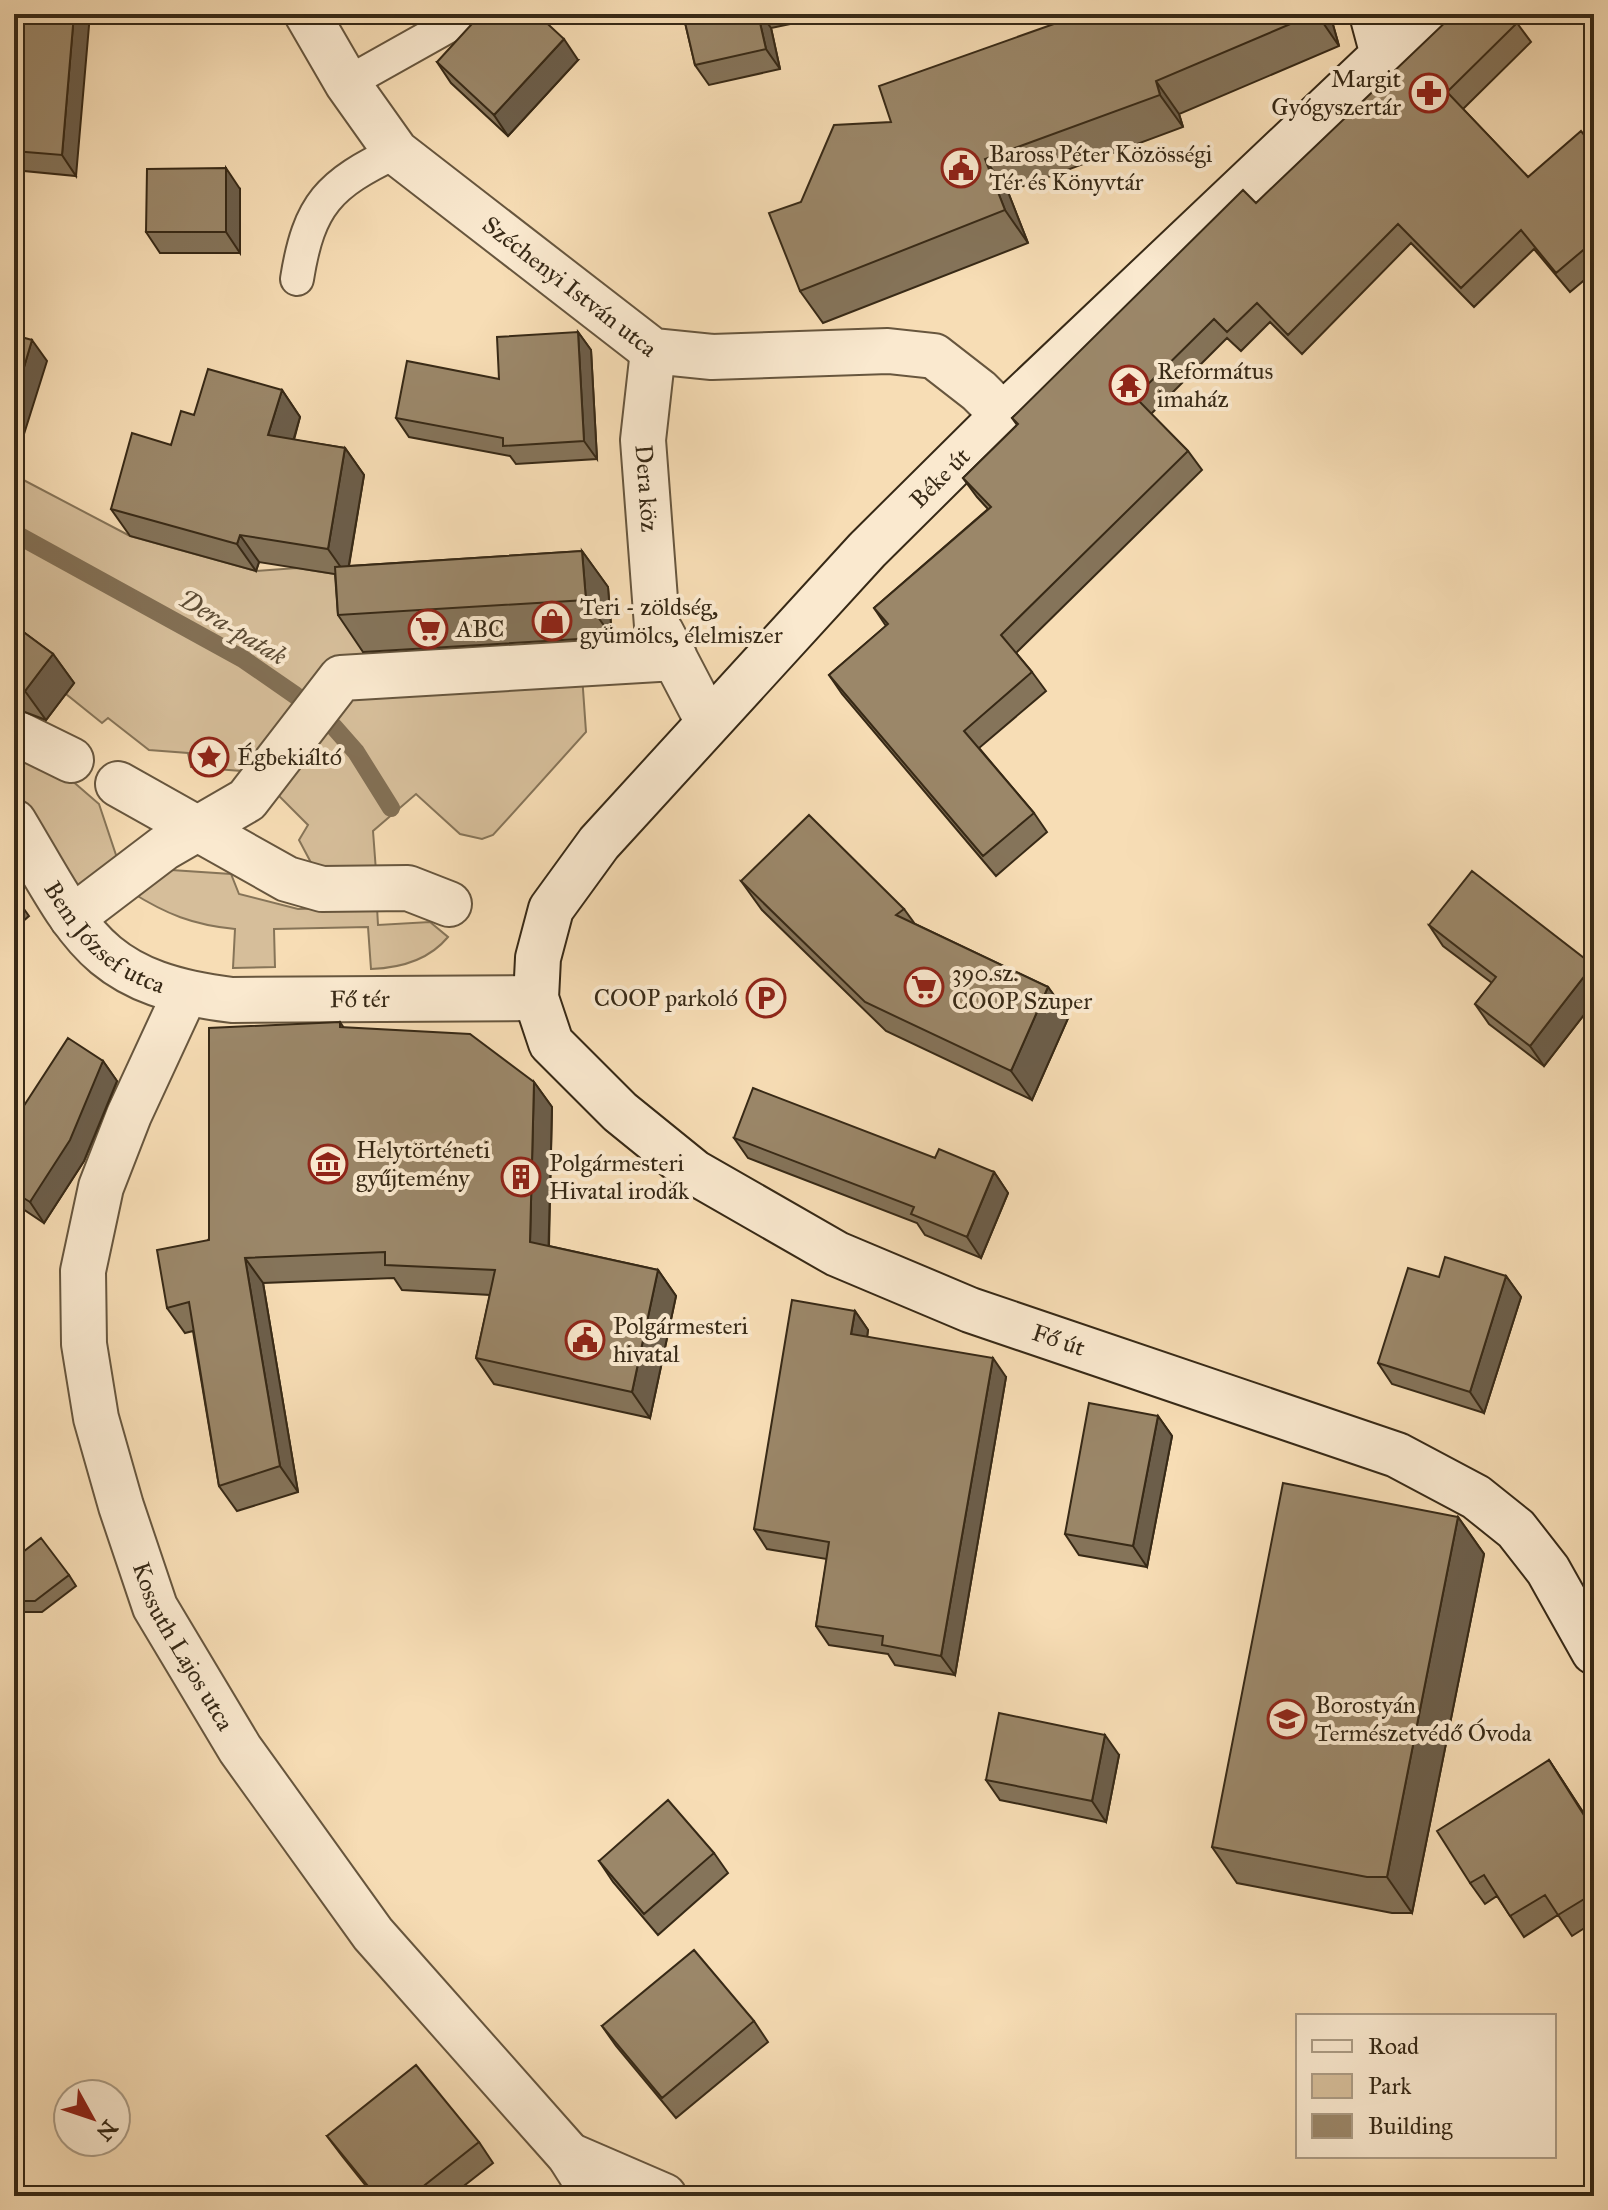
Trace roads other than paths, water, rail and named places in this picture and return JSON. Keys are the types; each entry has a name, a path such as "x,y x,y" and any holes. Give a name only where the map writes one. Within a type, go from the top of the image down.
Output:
{"street":[{"name":"Széchenyi István utca","path":"307,14 347,83 396,152 653,351 712,357 888,351 934,356 979,391 1003,415"},
{"name":"Béke út","path":"536,998 538,958 551,909 599,843 708,722 867,550 1378,34 1425,14"},
{"name":"Dera köz","path":"653,351 643,440 666,642"},
{"path":"72,918 196,826 247,800 341,678 666,642 708,722"},
{"path":"14,732 71,760"},
{"path":"118,784 196,826 264,868 308,887 408,888 449,904"},
{"name":"Bem József utca","path":"14,822 83,935 118,967 156,986 185,994"},
{"name":"Fő tér","path":"185,994 276,1001 536,998"},
{"name":"Kossuth Lajos utca","path":"185,994 129,1115 101,1187 83,1271 86,1359 96,1418 155,1607 240,1749 373,1934 569,2155 595,2196"},
{"name":"Fő út","path":"536,998 551,1043 620,1112 694,1172 837,1254 970,1310 1397,1455 1476,1497 1516,1529 1548,1570 1594,1652"},
{"path":"569,2155 664,2196"}],"lane":[{"path":"347,83 470,14"},
{"path":"297,279 302,246 326,194 352,173 396,152"}],"waterway":[{"name":"Dera-patak","path":"14,533 243,659 295,695 334,727 356,752 391,808"}],"place":[{"name":"Margit Gyógyszertár","path":"1429,93"},
{"name":"Baross Péter Közösségi Tér és Könyvtár","path":"961,168"},
{"name":"Református imaház","path":"1129,385"},
{"name":"Teri - zöldség, gyümölcs, élelmiszer","path":"552,621"},
{"name":"ABC","path":"428,629"},
{"name":"Égbekiáltó","path":"209,757"},
{"name":"390.sz. COOP Szuper","path":"924,987"},
{"name":"COOP parkoló","path":"766,998"},
{"name":"Helytörténeti gyűjtemény","path":"328,1164"},
{"name":"Polgármesteri Hivatal irodák","path":"521,1177"},
{"name":"Polgármesteri hivatal","path":"585,1340"},
{"name":"Borostyán Természetvédő Óvoda","path":"1287,1719"}]}
